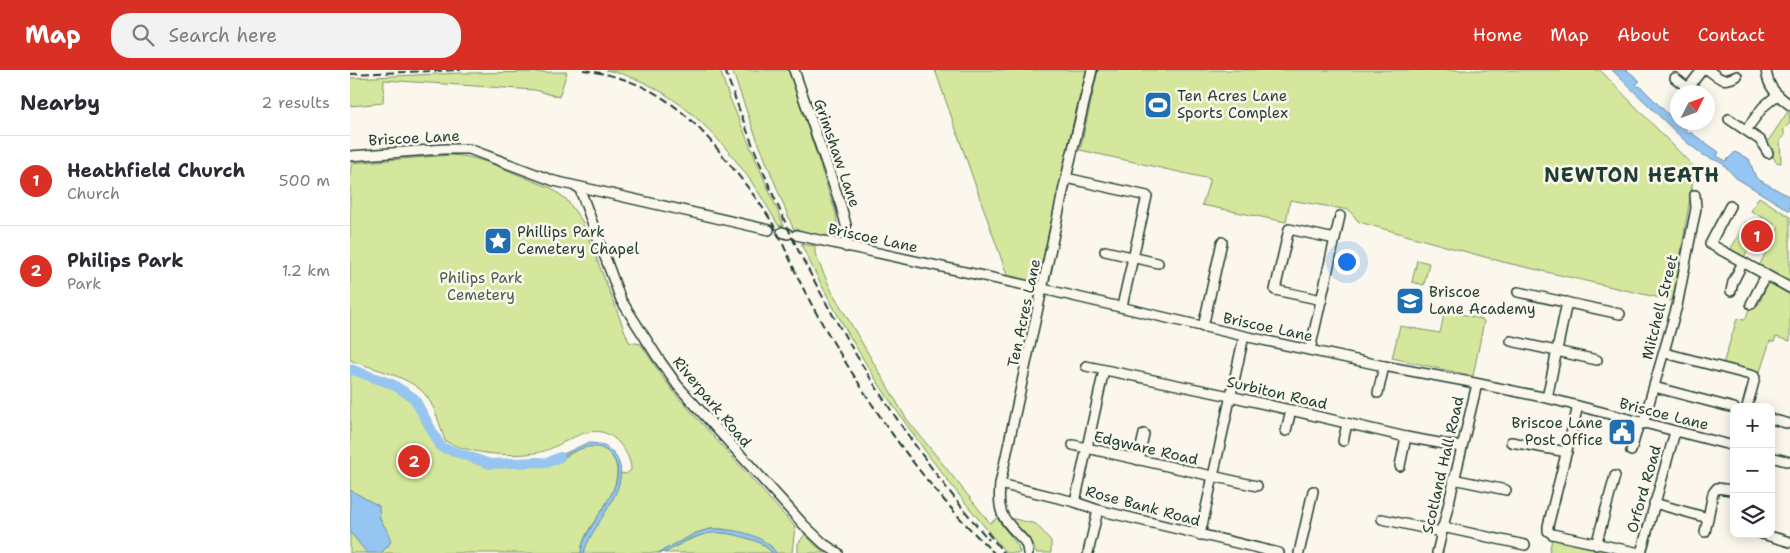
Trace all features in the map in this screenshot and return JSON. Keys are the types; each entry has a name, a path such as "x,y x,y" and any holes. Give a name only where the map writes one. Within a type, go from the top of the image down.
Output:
{"street":[{"name":"Grimshaw Lane","path":"794,70 841,206 846,224 846,247"},
{"name":"Ten Acres Lane","path":"1028,553 1027,547 1000,511 1000,484 1066,178 1092,70"},
{"path":"1675,78 1688,88 1702,70"},
{"path":"1708,70 1722,80 1728,80 1737,76"},
{"path":"1766,70 1768,83 1777,95 1790,105"},
{"path":"1746,130 1763,107 1777,95"},
{"path":"1729,119 1760,140 1768,153"},
{"name":"Briscoe Lane","path":"350,156 469,149 554,181 769,230"},
{"path":"1066,178 1147,196 1122,306"},
{"name":"Riverpark Road","path":"579,187 622,300 672,379 804,525 824,544 838,553"},
{"name":"Mitchell Street","path":"1631,451 1665,353 1677,306 1695,217 1695,195"},
{"path":"1730,206 1710,244 1790,288"},
{"path":"1310,350 1340,216"},
{"path":"1322,300 1275,290 1289,229 1335,239"},
{"name":"Briscoe Lane","path":"789,234 1122,306 1244,336 1547,398 1730,445"},
{"path":"1203,326 1222,242"},
{"path":"1105,251 1158,263"},
{"path":"1731,291 1733,282 1743,262"},
{"path":"1751,304 1766,275"},
{"path":"1518,292 1620,314"},
{"path":"1547,398 1567,302"},
{"path":"1200,535 1244,336"},
{"path":"1511,341 1597,360"},
{"path":"1665,353 1754,376 1748,403"},
{"name":"Surbiton Road","path":"1086,366 1230,396 1406,437 1461,447"},
{"path":"1378,393 1384,366"},
{"path":"1075,502 1104,370"},
{"name":"Scotland Hall Road","path":"1437,553 1476,384"},
{"path":"1654,387 1730,407"},
{"path":"1578,406 1548,531 1552,534 1596,545 1640,553"},
{"path":"1286,431 1291,410"},
{"path":"1775,420 1790,424"},
{"path":"1343,441 1348,424"},
{"name":"Orford Road","path":"1640,553 1675,432"},
{"path":"1138,460 1144,434"},
{"path":"1400,466 1406,437"},
{"path":"1511,442 1567,452"},
{"name":"Edgware Road","path":"1073,445 1257,486"},
{"path":"1775,458 1790,462"},
{"path":"1596,545 1615,476"},
{"path":"1453,479 1506,490"},
{"name":"Rose Bank Road","path":"1000,484 1075,502 1098,510 1279,553"},
{"path":"1704,532 1713,493 1717,488 1730,490"},
{"path":"1299,553 1313,491"},
{"path":"1654,503 1708,518"},
{"path":"1088,553 1098,510"},
{"path":"1382,519 1525,545"},
{"path":"1775,538 1790,542"}],"green space":[{"path":"606,70 720,70 728,94 784,226 778,225 747,175 728,151 685,108 661,91 634,78"},
{"path":"732,70 789,70 836,214 838,232 822,235 793,228 753,129"},
{"path":"935,70 1087,70 1077,106 1039,277 1031,281 1007,275"},
{"path":"1098,70 1600,70 1695,168 1673,301 1503,262 1359,222 1349,210 1290,200 1286,222 1202,205 1210,179 1080,150"},
{"path":"567,72 559,97 535,90 384,80 383,103 350,106 350,78 461,73"},
{"path":"1789,110 1790,123 1784,129 1784,137 1780,140 1781,163 1776,162 1766,144"},
{"name":"Philips Park Cemetery","path":"451,155 487,162 551,188 566,199 582,221 629,342 641,344 678,397 795,527 792,553 776,553 771,546 733,531 710,529 696,533 658,553 584,553 592,532 614,496 620,473 626,474 631,470 628,456 619,443 609,435 598,431 588,432 535,453 512,455 477,452 466,449 445,441 433,407 421,390 392,374 350,360 350,173 352,163"},
{"path":"1759,197 1790,217 1790,285 1758,268 1779,227 1751,211"},
{"path":"1746,222 1750,224 1751,229 1749,233 1755,237 1743,259 1729,252"},
{"path":"801,244 815,246 815,254 831,290 906,418 990,523 997,518 1018,546 1020,553 1006,553 955,490 891,403 863,359 824,290"},
{"path":"1417,260 1429,263 1424,285 1412,282"},
{"path":"1768,282 1790,295 1790,341 1776,337 1774,342 1770,341 1760,372 1723,364 1737,319 1745,320 1750,307 1759,304"},
{"path":"1445,310 1484,321 1473,376 1392,358 1400,326 1440,333"},
{"path":"350,370 392,385 414,399 440,448 486,464 548,464 584,447 597,446 606,450 615,461 617,469 615,486 587,534 581,553 350,553"},
{"path":"1010,518 1036,524 1051,541 1051,553 1036,553 1033,545"},
{"path":"709,532 743,536 766,547 772,553 664,553 684,542"},
{"path":"805,534 816,546 827,553 798,553 798,544"},
{"path":"1552,539 1615,553 1549,553"}],"water":[{"path":"1612,70 1627,70 1640,81 1636,84 1670,116 1670,126"},
{"path":"1674,130 1687,130 1686,132 1689,134 1690,132 1719,152 1717,156 1726,161 1735,152 1749,159 1756,178 1790,197 1790,211 1736,178 1722,163 1703,155"},
{"path":"587,443 602,445 614,454 620,465 620,478 617,491 588,542 584,553 581,553 590,530 613,491 617,478 617,466 611,455 604,449 596,447 580,449 548,464 548,461"},
{"path":"350,490 379,506 380,519 391,541 381,553 367,553 350,532"},
{"path":"710,529 737,531 755,537 770,546 776,553 772,553 764,545 754,540 737,535 714,533 698,536 667,551 658,553 696,533"}],"waterway":[{"path":"350,369 392,384 414,398 441,447 490,464 547,463 560,457"}],"railway":[{"path":"350,74 461,70"},
{"path":"583,70 609,75 652,91 687,117 719,151 770,219 821,322 888,428 938,493 994,553"},
{"path":"725,70 740,113 783,218 835,320 875,386 918,450 989,540"},
{"path":"987,532 1004,553"}],"place":[{"name":"Ten Acres Lane Sports Complex","path":"1158,105"},
{"name":"Heathfield Church","path":"1757,236"},
{"name":"Phillips Park Cemetery Chapel","path":"498,241"},
{"name":"Briscoe Lane Academy","path":"1410,301"},
{"name":"Briscoe Lane Post Office","path":"1622,432"},
{"name":"Philips Park","path":"414,461"}],"district":[{"name":"NEWTON HEATH","path":"1632,175"}]}
